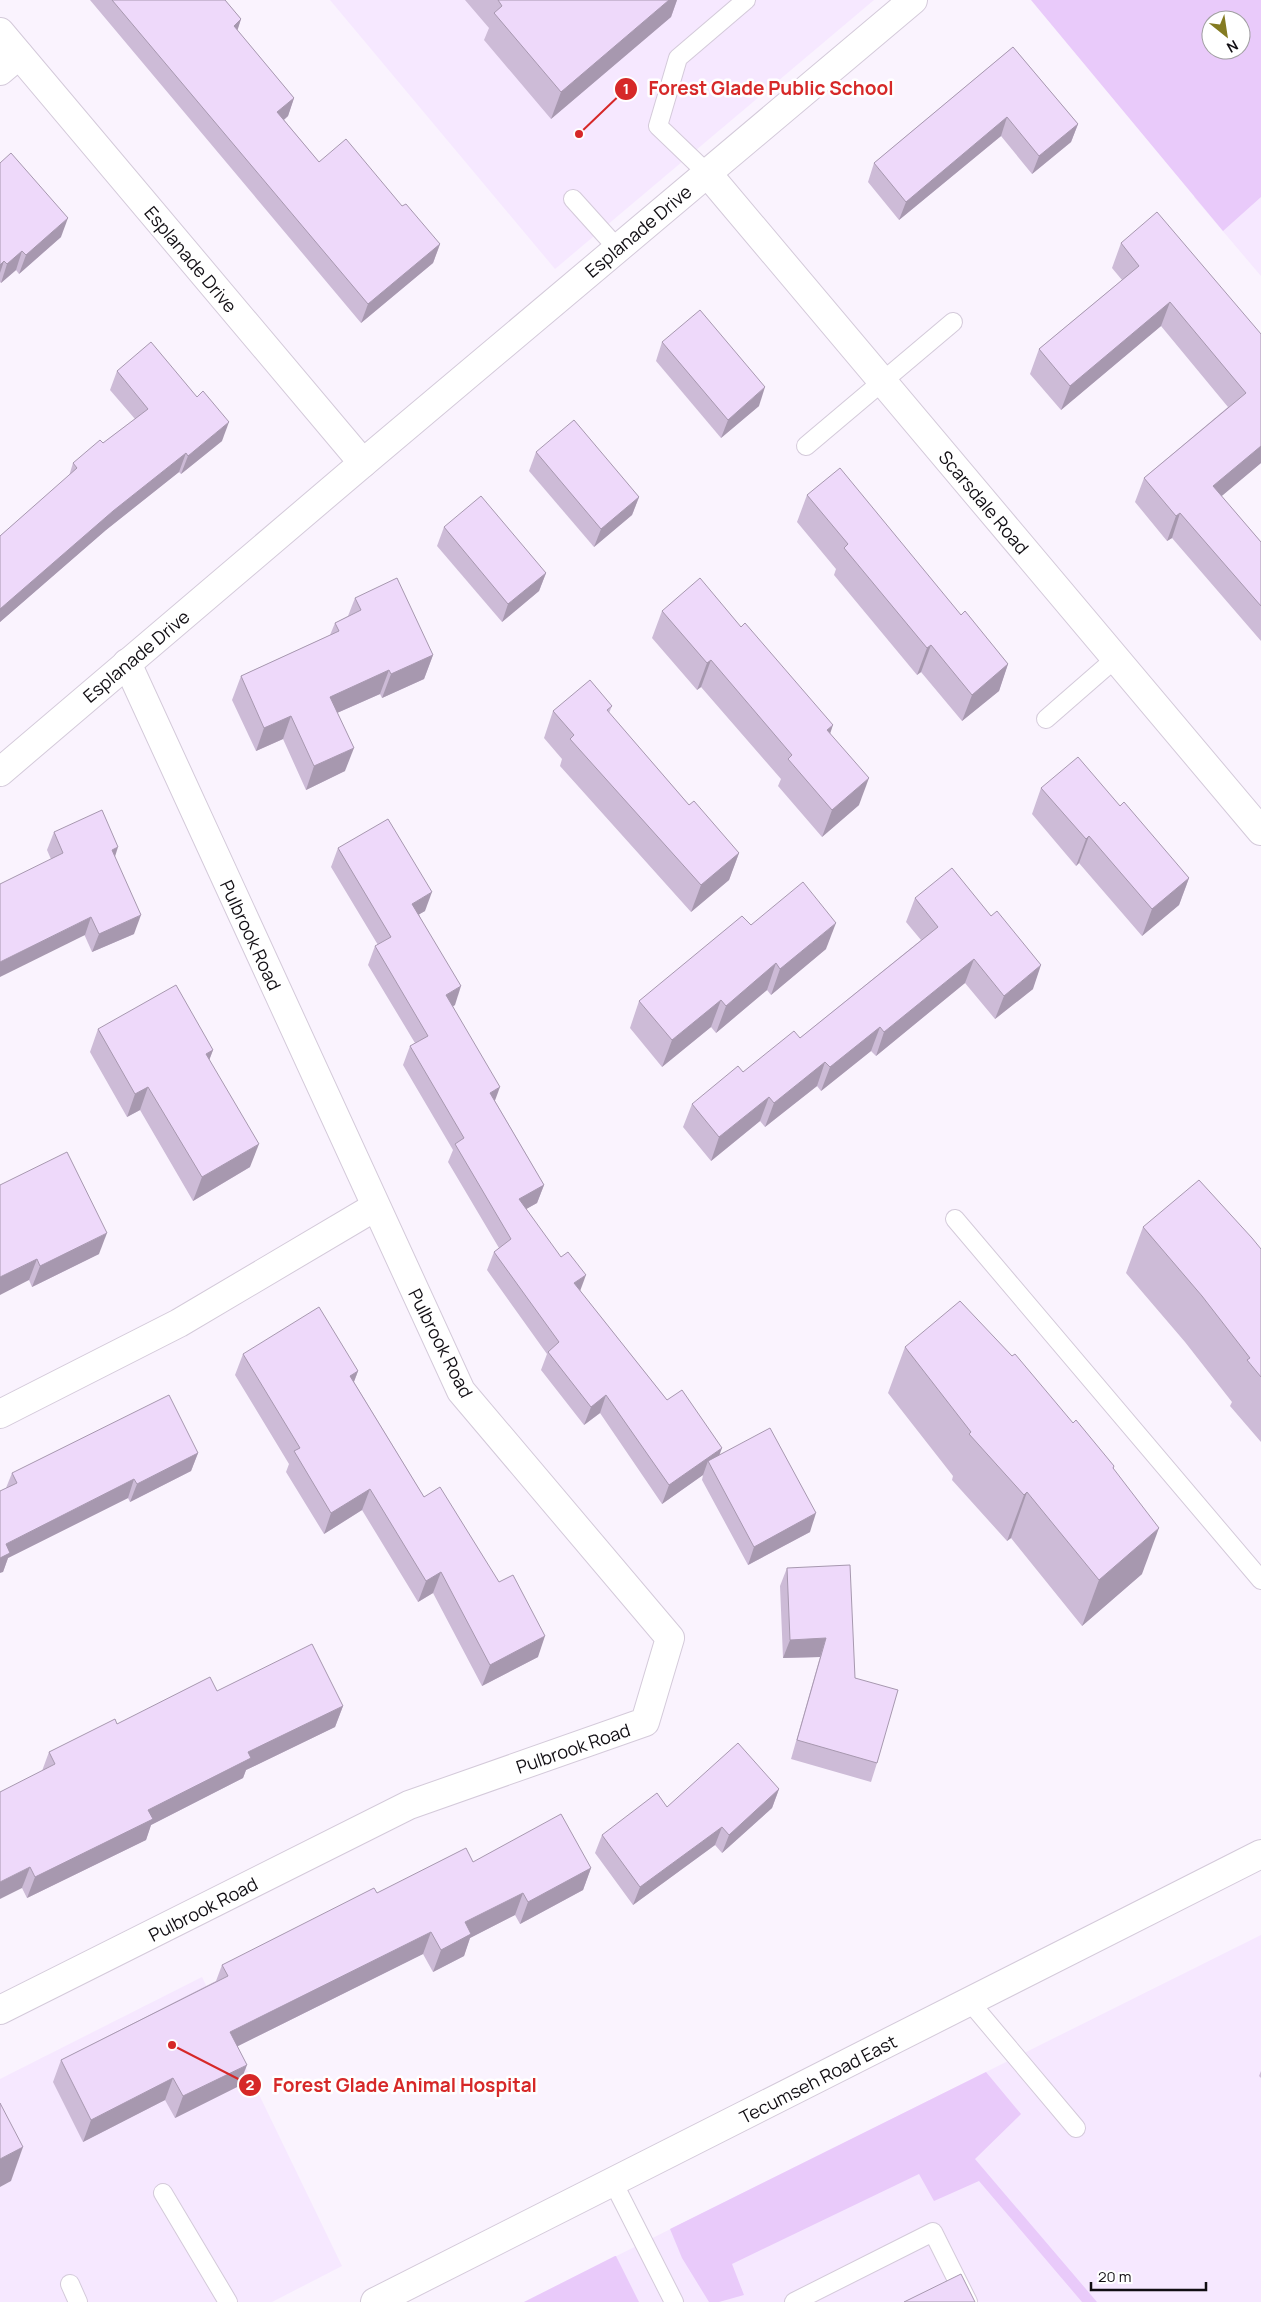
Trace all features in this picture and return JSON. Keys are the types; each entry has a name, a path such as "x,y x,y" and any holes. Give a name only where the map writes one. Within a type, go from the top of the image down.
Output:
{"street":[{"name":"Esplanade Drive","path":"0,772 363,463 913,0"},
{"name":"Esplanade Drive","path":"0,32 9,63 363,463"},
{"name":"Scarsdale Road","path":"707,173 1261,831"},
{"name":"Pulbrook Road","path":"0,2010 409,1805 645,1722 670,1638 461,1391 126,664"},
{"path":"0,1414 179,1323 375,1207"},
{"name":"Tecumseh Road East","path":"375,2302 1261,1854"}],"lane":[{"path":"707,173 658,126 678,58 746,0"},
{"path":"573,199 618,249"},
{"path":"806,446 953,322"},
{"path":"1046,719 1116,658"},
{"path":"955,1219 1261,1580"},
{"path":"970,2002 1076,2128"},
{"path":"613,2182 674,2302"},
{"path":"163,2193 228,2302"},
{"path":"794,2302 933,2232 968,2302"},
{"path":"70,2284 78,2302"}],"shaded area":[{"path":"330,0 874,0 555,269"},
{"path":"1031,0 1261,0 1261,197 1223,231"},
{"path":"1261,139 1261,276 1194,197"},
{"path":"1261,1935 1261,2302 524,2302 986,2072"},
{"path":"202,1977 342,2266 272,2302 0,2302 0,2079"},
{"path":"986,2072 1021,2114 975,2159 1097,2302 1082,2302 979,2181 934,2201 919,2174 732,2264 744,2295 719,2302 709,2302 682,2258 670,2229"},
{"path":"615,2256 639,2302 524,2302"}],"building":[{"path":"112,0 225,0 241,19 234,26 294,98 277,112 319,162 346,139 402,206 406,204 440,244 368,304"},
{"path":"498,0 669,0 561,92 494,13 502,6"},
{"path":"1013,47 1078,124 1039,156 1007,117 906,202 874,163"},
{"path":"11,153 68,218 26,255 22,251 7,264 4,261 0,265 0,163"},
{"path":"1157,212 1261,334 1261,446 1213,486 1261,542 1261,606 1180,513 1176,516 1144,478 1246,393 1170,302 1070,386 1039,349 1139,266 1121,243"},
{"path":"700,310 765,387 728,420 662,342"},
{"path":"151,342 197,397 203,391 229,422 188,456 186,453 113,511 0,609 0,536 77,468 73,463 100,440 103,443 148,409 117,371"},
{"path":"574,420 639,497 601,529 536,452"},
{"path":"840,468 961,615 965,611 1008,664 972,695 931,645 927,648 844,548 848,544 807,495"},
{"path":"481,496 546,573 508,604 444,527"},
{"path":"397,578 433,655 391,674 389,670 330,697 354,748 314,766 291,716 264,728 241,676 339,631 335,623 361,610 355,598"},
{"path":"700,578 741,627 745,623 833,725 827,730 869,778 832,810 788,759 792,755 711,660 707,663 662,611"},
{"path":"590,680 612,706 607,710 689,805 694,801 739,853 701,885 570,739 574,735 553,711"},
{"path":"1078,757 1120,806 1124,802 1189,878 1152,909 1089,836 1086,839 1041,788"},
{"path":"102,810 118,847 112,850 141,915 99,934 91,917 0,962 0,884 63,853 54,832"},
{"path":"388,819 432,892 412,904 461,986 446,995 500,1087 490,1093 544,1185 519,1199 561,1257 568,1252 586,1275 574,1283 667,1400 682,1390 722,1448 669,1485 606,1395 591,1407 548,1352 559,1342 494,1252 511,1239 455,1144 464,1138 410,1046 428,1036 375,946 391,937 338,848"},
{"path":"952,868 991,916 997,911 1041,965 1004,996 974,959 884,1032 880,1027 830,1067 825,1062 774,1103 769,1097 719,1137 692,1104 738,1066 743,1072 794,1031 800,1038 938,927 915,898"},
{"path":"803,882 836,923 780,969 776,963 726,1006 721,1000 672,1040 639,1001 742,916 751,925"},
{"path":"176,985 213,1050 206,1054 259,1144 202,1177 148,1087 135,1094 98,1029"},
{"path":"67,1152 107,1233 40,1266 37,1259 0,1277 0,1185"},
{"path":"1199,1180 1261,1249 1261,1377 1247,1360 1250,1358 1202,1296 1143,1227"},
{"path":"960,1301 1012,1356 1015,1354 1073,1423 1076,1420 1114,1466 1113,1468 1159,1528 1099,1580 1027,1492 1024,1495 969,1434 971,1432 905,1347"},
{"path":"319,1307 358,1371 350,1376 424,1497 440,1487 499,1582 513,1575 545,1636 490,1665 441,1572 426,1581 370,1489 331,1513 294,1451 300,1448 243,1354"},
{"path":"169,1395 198,1453 137,1484 134,1479 6,1544 10,1553 0,1558 0,1491 17,1483 12,1473"},
{"path":"770,1428 816,1513 754,1547 708,1461"},
{"path":"850,1565 855,1678 898,1690 877,1763 797,1740 826,1638 790,1640 787,1568"},
{"path":"312,1644 343,1706 248,1752 251,1758 148,1810 153,1819 35,1877 30,1867 0,1882 0,1792 55,1764 49,1752 115,1719 117,1724 210,1677 217,1691"},
{"path":"738,1743 779,1789 729,1835 722,1827 640,1887 602,1835 657,1793 667,1807"},
{"path":"561,1814 591,1868 528,1902 523,1893 465,1922 471,1934 441,1950 431,1932 230,2032 247,2065 183,2096 173,2078 91,2120 61,2060 228,1976 222,1965 374,1888 377,1893 466,1848 473,1862"},
{"path":"0,2103 23,2147 0,2159"},
{"path":"961,2274 975,2302 904,2302"}],"place":[{"name":"Forest Glade Public School","path":"579,134"},
{"name":"Forest Glade Animal Hospital","path":"172,2045"}]}
